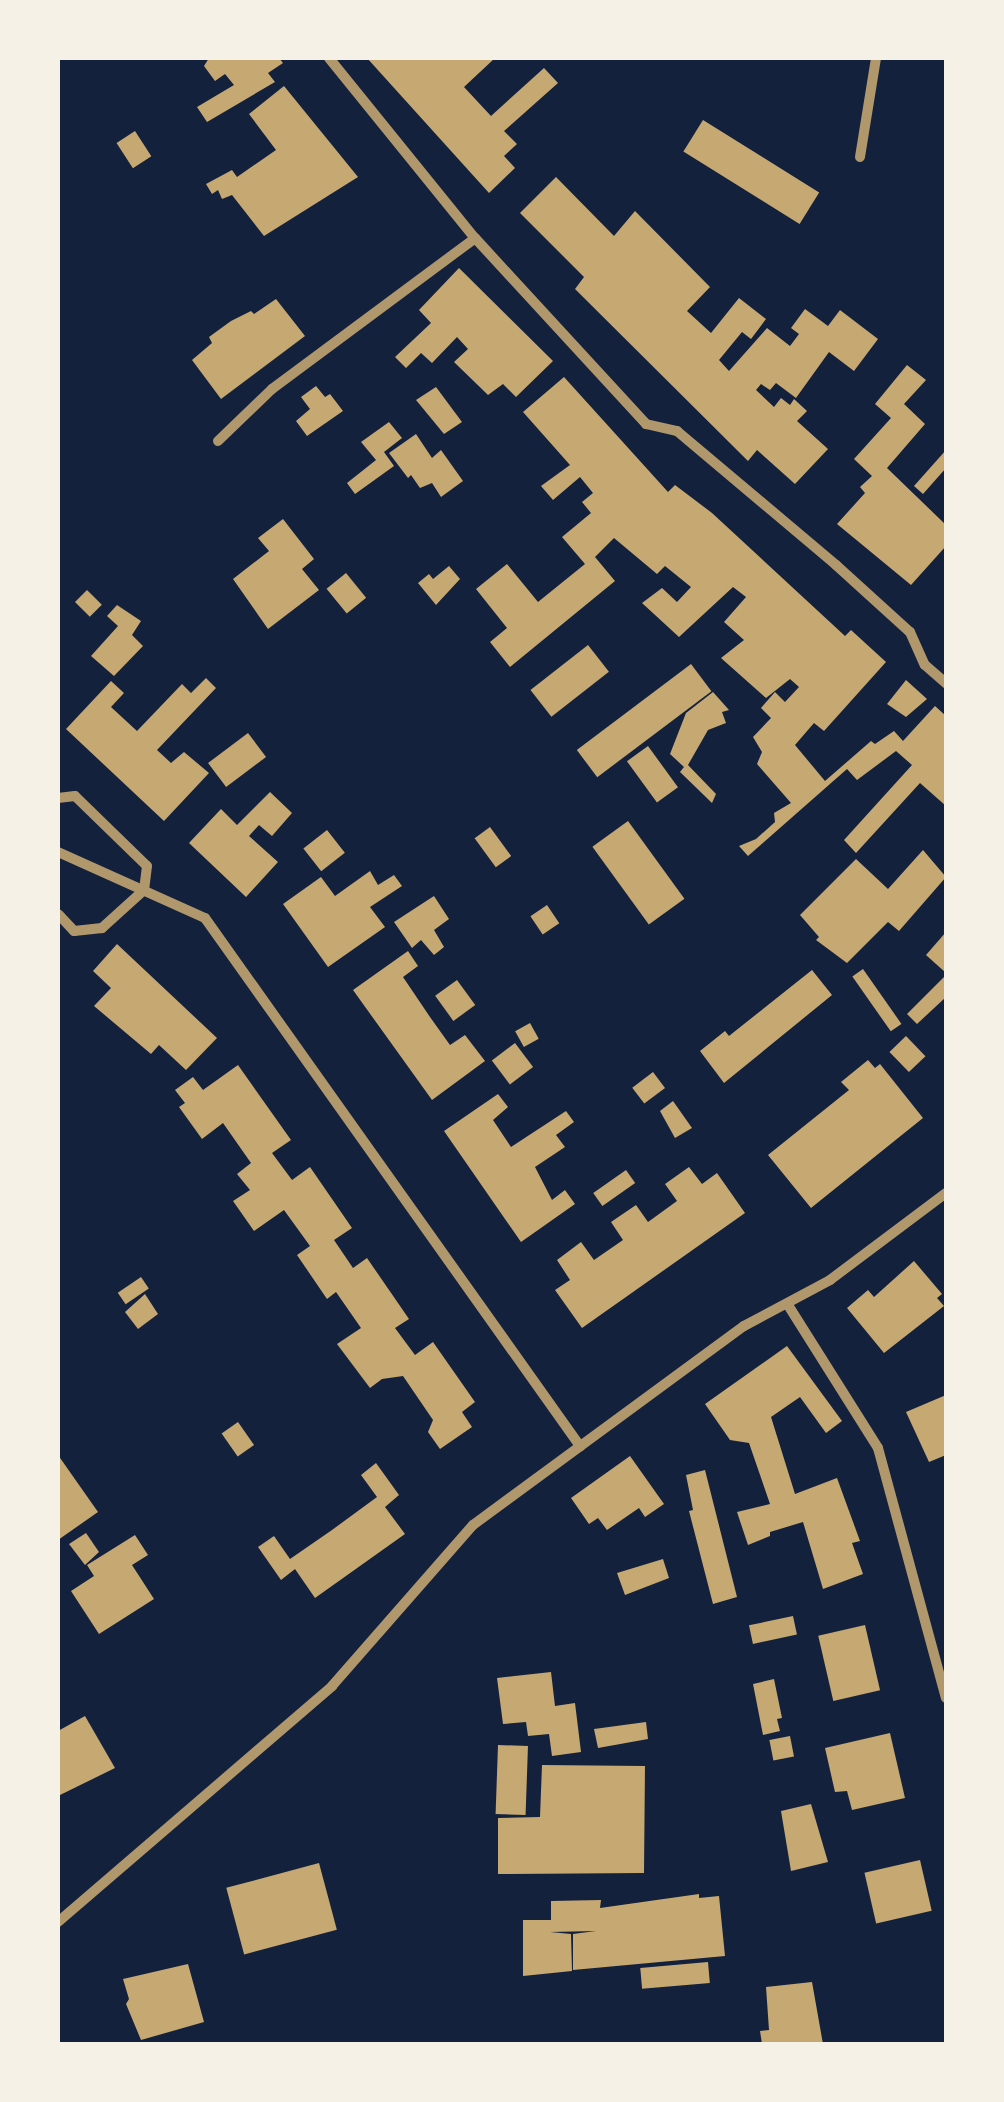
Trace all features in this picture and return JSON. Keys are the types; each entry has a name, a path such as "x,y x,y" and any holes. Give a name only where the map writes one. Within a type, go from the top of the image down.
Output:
{"street":[{"path":"328,58 475,238 646,424 677,431 836,565 910,632 926,665 946,683"},
{"path":"860,157 876,58"},
{"path":"218,440 272,389 475,238"},
{"path":"58,798 74,796 147,866 144,890 102,928 74,931 58,914"},
{"path":"58,852 205,918 580,1446"},
{"path":"58,1922 332,1686 473,1525 744,1326 830,1280 946,1192"},
{"path":"788,1305 878,1448 946,1698"}],"building":[{"path":"209,58 279,58 283,63 268,73 275,82 207,122 197,107 234,85 225,74 215,81 204,66"},
{"path":"367,58 495,58 464,87 491,116 544,68 558,83 504,131 517,144 504,156 515,168 489,193"},
{"path":"284,86 358,177 264,236 232,195 222,199 218,190 212,194 206,184 232,170 237,177 276,150 249,114"},
{"path":"703,120 819,193 800,224 683,151"},
{"path":"135,131 151,156 133,168 117,143"},
{"path":"556,177 614,236 635,211 710,287 687,311 711,333 739,298 766,319 751,339 742,332 719,360 729,371 767,328 790,346 799,334 791,328 805,309 828,326 840,310 878,339 854,371 829,352 796,398 776,383 770,390 761,384 756,390 774,407 781,398 790,405 794,399 807,411 797,421 828,449 795,484 757,450 748,461 575,289 584,277 520,213"},
{"path":"459,268 553,361 516,397 503,384 488,395 454,362 468,349 457,337 432,363 421,353 406,368 395,357 431,323 419,310"},
{"path":"276,299 305,336 221,399 192,360 212,343 209,337 231,321 251,311 254,314"},
{"path":"907,365 926,380 904,404 925,424 887,468 946,525 946,546 911,585 837,524 865,493 860,487 872,476 854,459 891,418 875,404"},
{"path":"564,377 668,492 675,485 712,513 845,636 851,630 886,662 824,731 814,723 795,745 825,781 871,741 875,744 894,731 903,741 935,706 946,716 946,806 920,783 856,853 844,840 912,765 896,751 857,780 847,769 748,856 739,846 756,839 775,822 774,813 791,803 757,764 762,752 753,737 771,718 761,708 775,692 785,702 799,687 790,679 766,698 721,658 744,640 724,622 746,597 733,587 679,637 642,603 662,588 677,602 691,587 665,566 657,574 614,538 595,557 615,581 510,667 490,642 507,628 476,589 507,564 538,602 585,564 562,537 591,513 582,502 593,493 580,477 553,500 541,486 570,465 523,412"},
{"path":"316,386 325,397 330,394 343,411 307,436 296,421 310,409 301,397"},
{"path":"436,387 462,422 444,434 416,400"},
{"path":"389,422 402,438 384,452 394,466 355,494 347,483 376,460 361,442"},
{"path":"416,434 432,458 441,450 463,481 441,497 432,483 420,488 411,475 408,478 389,453"},
{"path":"946,450 946,468 923,494 914,486"},
{"path":"283,519 314,559 302,569 319,590 268,629 233,579 269,551 258,538"},
{"path":"449,566 460,579 436,605 418,583 429,574 433,579"},
{"path":"346,573 366,598 347,614 327,589"},
{"path":"87,590 102,605 90,617 75,602"},
{"path":"117,605 141,621 132,635 143,646 114,676 91,656 118,626 107,616"},
{"path":"588,645 609,672 551,717 530,690"},
{"path":"691,664 711,691 597,777 577,750"},
{"path":"206,678 216,688 157,750 171,763 184,752 209,773 164,821 66,729 111,681 124,693 111,707 137,731 182,684 191,693"},
{"path":"906,680 927,699 906,717 887,704"},
{"path":"713,692 729,710 722,712 726,723 708,730 688,765 716,794 712,803 680,772 684,767 670,754 686,713"},
{"path":"248,733 266,757 226,787 208,763"},
{"path":"648,746 678,787 657,803 627,761"},
{"path":"270,792 292,813 272,836 259,825 249,836 278,862 246,897 189,843 221,809 237,825"},
{"path":"628,821 684,899 649,925 592,847"},
{"path":"490,827 511,856 496,867 475,838"},
{"path":"327,830 345,853 321,871 303,848"},
{"path":"923,850 946,877 899,931 888,922 847,963 816,940 819,937 800,915 856,859 888,889"},
{"path":"370,871 378,885 394,875 402,886 370,907 385,927 328,967 283,904 321,877 335,896"},
{"path":"434,896 449,919 434,930 444,947 434,955 421,940 412,948 394,922"},
{"path":"547,905 559,923 543,934 530,916"},
{"path":"946,932 946,973 926,955"},
{"path":"117,944 217,1038 186,1070 159,1045 151,1054 94,1006 111,988 93,971"},
{"path":"408,951 418,966 403,977 430,1017 450,1045 465,1035 485,1061 432,1100 353,990"},
{"path":"863,969 901,1024 891,1031 852,976"},
{"path":"812,970 832,995 724,1083 700,1051 725,1031 729,1036"},
{"path":"946,975 946,997 917,1024 907,1014"},
{"path":"457,980 475,1005 453,1021 435,996"},
{"path":"530,1023 539,1039 524,1047 515,1031"},
{"path":"906,1036 925,1056 909,1072 889,1052"},
{"path":"515,1043 533,1067 510,1084 492,1060"},
{"path":"868,1060 875,1068 880,1064 923,1118 811,1208 768,1155 849,1090 841,1082"},
{"path":"238,1065 291,1140 272,1153 292,1180 310,1167 352,1228 334,1240 353,1268 367,1258 409,1319 395,1328 415,1355 433,1342 475,1402 462,1412 472,1427 440,1449 428,1432 433,1420 403,1376 382,1379 370,1388 337,1344 361,1328 336,1292 327,1299 297,1255 310,1246 284,1210 254,1231 233,1201 250,1190 237,1174 251,1163 223,1123 202,1139 179,1107 185,1103 175,1090 193,1077 203,1090"},
{"path":"653,1072 665,1088 644,1104 632,1088"},
{"path":"498,1094 508,1107 493,1120 511,1147 566,1111 574,1122 556,1135 565,1147 535,1167 552,1200 565,1190 575,1204 521,1242 444,1131"},
{"path":"673,1101 692,1128 675,1138 660,1111"},
{"path":"689,1167 702,1184 717,1173 745,1213 582,1328 555,1290 570,1280 557,1260 581,1242 594,1260 623,1240 611,1222 636,1205 648,1222 677,1201 665,1184"},
{"path":"626,1170 635,1183 602,1206 593,1193"},
{"path":"914,1261 942,1294 937,1298 944,1306 884,1353 847,1308 868,1290 874,1297"},
{"path":"141,1277 149,1289 126,1304 118,1293"},
{"path":"145,1294 158,1314 138,1329 125,1312"},
{"path":"787,1346 842,1421 826,1433 800,1397 771,1417 795,1494 837,1478 860,1541 852,1543 863,1574 823,1589 803,1522 770,1532 770,1536 748,1545 737,1512 770,1504 749,1443 730,1440 705,1404"},
{"path":"946,1395 946,1455 929,1462 906,1412"},
{"path":"238,1422 254,1445 238,1456 222,1433"},
{"path":"58,1455 98,1512 58,1540"},
{"path":"630,1456 664,1504 645,1517 639,1508 607,1530 598,1518 589,1524 571,1498"},
{"path":"376,1463 399,1495 385,1507 405,1534 315,1598 295,1569 281,1580 258,1547 274,1536 290,1559 332,1530 377,1497 361,1475"},
{"path":"705,1470 737,1597 713,1604 689,1511 693,1510 686,1475"},
{"path":"86,1533 99,1552 85,1565 69,1544"},
{"path":"135,1535 148,1555 132,1565 154,1599 99,1634 71,1591 94,1576 87,1565"},
{"path":"663,1559 669,1578 625,1595 617,1573"},
{"path":"793,1616 797,1635 753,1644 749,1625"},
{"path":"865,1625 880,1690 833,1701 818,1636"},
{"path":"551,1672 555,1706 575,1703 581,1752 552,1756 549,1734 528,1736 526,1722 503,1724 497,1678"},
{"path":"774,1679 782,1718 777,1719 780,1731 763,1735 753,1684"},
{"path":"85,1716 115,1768 58,1796 58,1731"},
{"path":"646,1722 648,1739 598,1748 594,1729"},
{"path":"890,1733 905,1798 852,1810 847,1791 835,1792 825,1748"},
{"path":"790,1736 794,1757 773,1761 769,1740"},
{"path":"498,1745 528,1746 526,1815 496,1814"},
{"path":"542,1765 645,1766 644,1873 498,1874 498,1818 540,1817"},
{"path":"811,1804 828,1862 791,1871 781,1811"},
{"path":"920,1860 932,1911 876,1923 864,1873"},
{"path":"319,1863 337,1930 244,1954 226,1888"},
{"path":"699,1894 699,1898 719,1896 725,1956 573,1970 573,1934 596,1931 550,1932 571,1934 572,1971 523,1976 523,1920 551,1920 551,1901 601,1900 600,1908"},
{"path":"708,1962 710,1983 642,1989 640,1968"},
{"path":"188,1964 204,2022 141,2040 126,2004 129,1999 123,1979"},
{"path":"812,1982 823,2044 762,2044 760,2031 769,2030 766,1987"}]}
